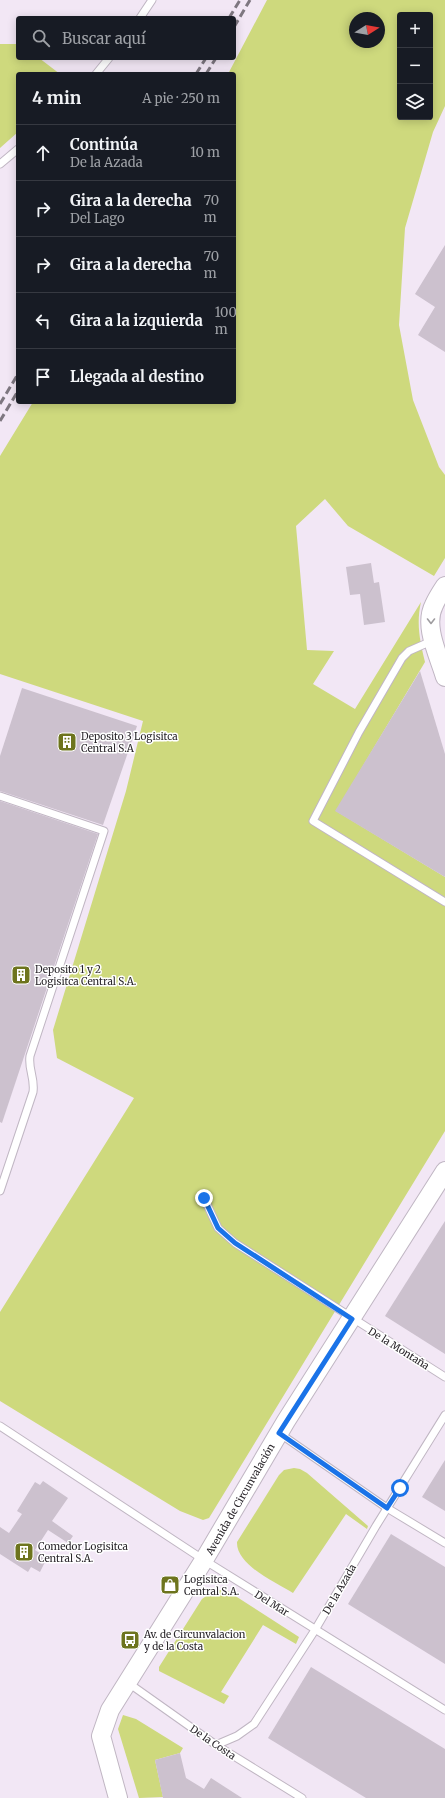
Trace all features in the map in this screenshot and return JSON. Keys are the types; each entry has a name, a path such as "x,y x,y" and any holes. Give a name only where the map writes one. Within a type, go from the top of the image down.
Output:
{"street":[{"path":"445,586 433,605 430,618 434,640 445,677"},
{"name":"Avenida de Circunvalación","path":"118,1798 102,1736 110,1710 204,1560 279,1433 444,1177"}],"lane":[{"path":"141,16 152,0"},
{"path":"98,72 107,60"},
{"path":"0,164 16,151"},
{"path":"434,640 409,651 402,658 359,732 313,821 445,902"},
{"path":"0,796 104,831 30,1056 29,1063 34,1080 32,1092 0,1191"},
{"name":"De la Montaña","path":"204,1198 218,1228 235,1243 445,1377"},
{"name":"De la Azada","path":"216,1745 237,1736 254,1724 315,1630 387,1508 445,1415"},
{"name":"Del Mar","path":"0,1426 204,1560 445,1710"},
{"path":"279,1433 387,1508 445,1543"},
{"name":"De la Costa","path":"127,1682 216,1745 302,1798"}],"green space":[{"path":"267,0 445,0 445,106 433,132 405,228 399,325 413,400 439,467 445,475 445,558 434,576 348,526 325,499 296,526 307,650 334,651 313,684 355,709 421,602 419,618 420,640 425,662 336,811 445,877 445,1131 209,1518 203,1520 180,1511 0,1401 0,1312 134,1098 57,1058 53,1030 126,791 143,721 0,674 0,456 32,404 236,404 236,72 229,72"},
{"path":"0,44 16,44 16,60 42,60 57,72 16,72 16,134 0,148"},
{"path":"294,1468 300,1469 307,1473 368,1526 367,1529 346,1514 293,1593 267,1578 250,1565 238,1550 237,1542 279,1475 284,1470"},
{"path":"215,1590 226,1590 299,1637 296,1644 263,1625 221,1692 229,1696 224,1704 159,1671 159,1667 202,1599"},
{"path":"123,1715 136,1719 183,1748 180,1753 155,1760 163,1797 139,1798 118,1729"}],"building":[{"path":"445,245 445,352 418,335 435,307 415,294"},
{"path":"371,563 374,583 379,582 385,622 364,625 360,594 350,595 346,567"},
{"path":"420,671 445,754 445,877 335,811"},
{"path":"22,688 137,726 103,825 0,791 0,756"},
{"name":"Deposito 1 y 2 Logisitca Central S.A.","path":"0,801 98,834 2,1123 0,1122"},
{"path":"445,1221 445,1354 385,1316"},
{"path":"445,1460 445,1511 422,1497"},
{"path":"43,1481 68,1498 52,1521 73,1536 68,1543 48,1530 35,1550 47,1558 40,1572 31,1567 28,1572 0,1554 0,1527 9,1533 22,1514 17,1511 35,1482 40,1485"},
{"path":"391,1534 445,1567 445,1664 348,1604"},
{"path":"311,1667 445,1749 445,1798 366,1798 268,1738"},
{"path":"180,1753 186,1778 204,1789 211,1778 242,1798 163,1798 155,1760"}],"railway":[{"path":"230,16 240,0"},
{"path":"236,24 250,0"},
{"path":"197,72 205,60"},
{"path":"207,72 215,60"},
{"path":"0,404 16,377"},
{"path":"0,421 16,394"}],"place":[{"name":"Deposito 3 Logisitca Central S.A","path":"67,742"},
{"name":"Deposito 1 y 2 Logisitca Central S.A.","path":"21,975"},
{"name":"Comedor Logisitca Central S.A.","path":"24,1552"},
{"name":"Logisitca Central S.A.","path":"170,1585"},
{"name":"Av. de Circunvalacion y de la Costa","path":"130,1640"}],"route":[{"path":"204,1198 218,1228 235,1243 352,1319 279,1433 387,1508 400,1488"}]}
